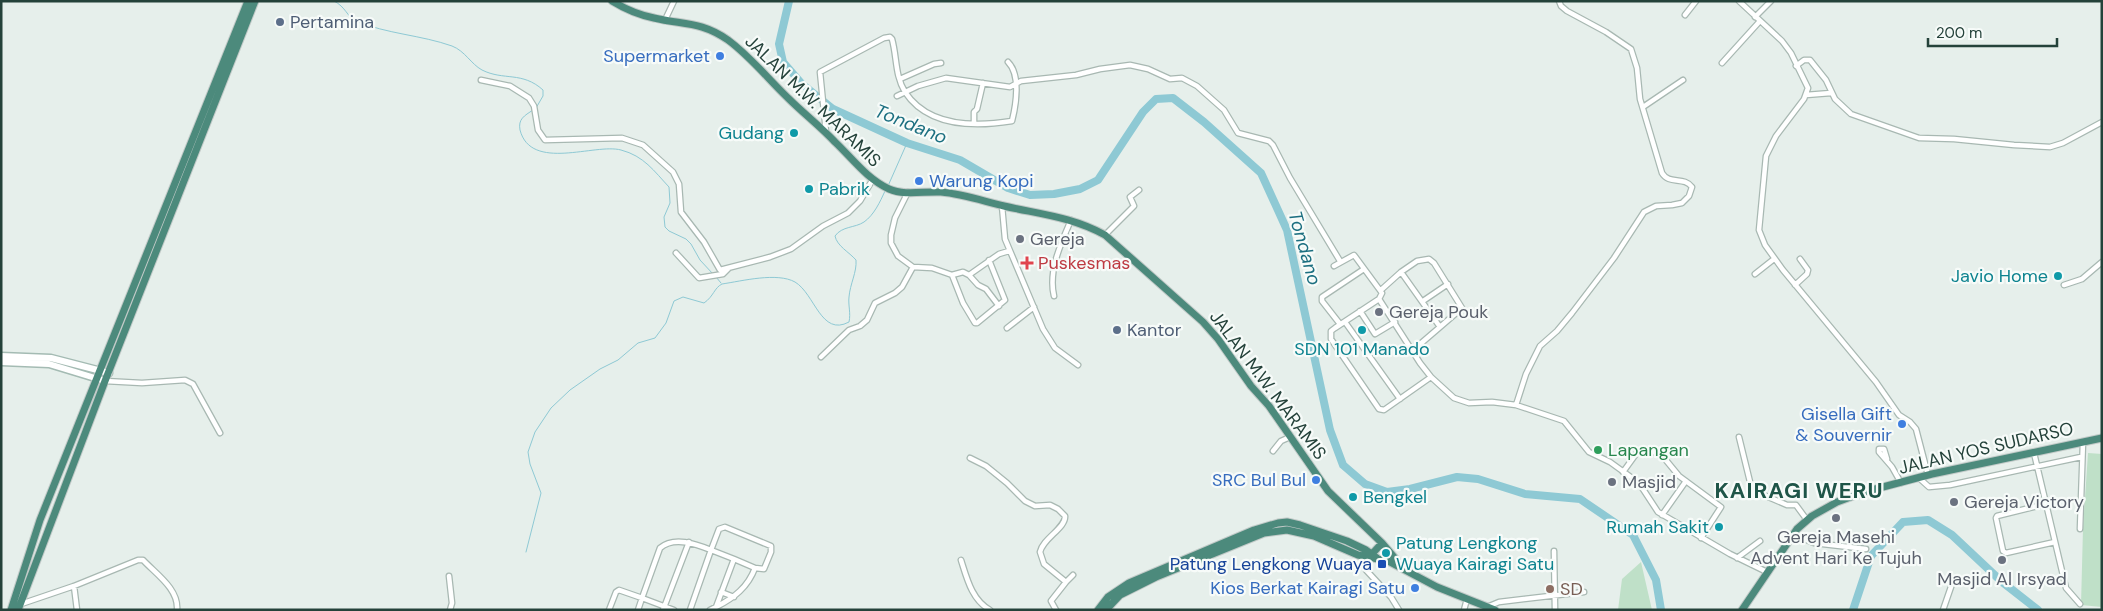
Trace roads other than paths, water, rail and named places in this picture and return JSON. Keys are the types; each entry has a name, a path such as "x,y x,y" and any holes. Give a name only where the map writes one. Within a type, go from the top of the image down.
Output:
{"highway":[{"path":"11,610 40,520 68,455 248,1"},
{"path":"19,607 105,380 256,1"},
{"name":"JALAN M.W. MARAMIS","path":"612,1 635,12 665,20 698,25 726,39 749,57 789,99 873,179 891,190 954,194 1071,220 1087,225 1105,235 1203,322 1218,339 1328,490 1382,543 1405,570"},
{"name":"JALAN YOS SUDARSO","path":"1765,574 1792,534 1807,520 1837,502 1901,482 2102,438"},
{"path":"1106,610 1120,595 1143,583 1262,527 1287,522 1347,541 1370,555 1495,610"},
{"path":"1098,610 1108,597 1124,585 1231,543"},
{"path":"1370,555 1382,543"},
{"path":"1738,610 1765,574"},
{"path":"1742,610 1758,588 1765,574"}],"main road":[{"path":"1,356 51,358 99,374 105,380"},
{"path":"1,362 49,364 99,374 109,372"}],"street":[{"path":"665,20 674,1"},
{"path":"1516,405 1526,374 1540,346 1557,331 1572,313 1614,258 1644,212 1656,206 1678,205 1689,196 1692,187 1688,182 1665,178 1662,173 1640,99 1635,60 1631,48 1600,28 1567,11 1560,6 1559,1"},
{"path":"1685,15 1696,1"},
{"path":"1739,1 1782,41 1791,53 1808,88 1806,95 1776,136 1764,162 1763,197 1758,230 1765,246 1774,259 1876,382 1899,415 1910,422 1916,429 1928,476"},
{"path":"1755,17 1771,1"},
{"path":"1722,63 1760,21"},
{"path":"826,133 819,75 822,70 884,38 890,37 893,43 896,69 906,92 925,111 946,121 974,123 1012,121 1016,85 1013,69 1008,62"},
{"path":"1796,66 1804,60 1810,60 1826,80 1835,99 1852,114 1925,139 1954,139 2050,147 2063,143 2102,122"},
{"path":"900,79 934,64 941,63"},
{"path":"898,96 946,78 1010,87 1020,81 1076,75 1122,64 1137,66 1170,79 1180,78 1192,83 1224,110 1238,133 1269,141 1273,145 1290,178 1340,261"},
{"path":"481,80 510,86 529,98 534,106 538,130 541,137 546,141 622,138 637,141 643,145 673,172 680,184 681,212 704,242 718,268 723,270 791,249 823,226 848,213 860,201 873,179"},
{"path":"1643,107 1683,80"},
{"path":"974,123 974,112 977,110 983,83"},
{"path":"1806,95 1831,93"},
{"path":"1105,235 1134,206 1130,197 1139,190"},
{"path":"908,192 895,218 891,244 898,256 913,267 932,268 952,275 964,272 978,285 986,289 998,306"},
{"path":"1002,206 1004,230 1009,250 1050,343 1078,365"},
{"path":"1054,296 1052,286 1060,243 1071,220"},
{"path":"969,275 999,254 1009,250"},
{"path":"676,253 700,278 723,274 730,268"},
{"path":"1334,266 1354,255 1380,290 1381,296 1379,299 1331,331 1331,338 1379,409 1384,410 1430,377"},
{"path":"1380,290 1417,261 1429,259 1434,263 1462,308 1412,351"},
{"path":"1755,274 1774,259"},
{"path":"1795,285 1808,274 1808,270 1800,259"},
{"path":"952,275 963,303 975,323 977,323 1005,300 990,260"},
{"path":"2064,285 2082,279 2102,262"},
{"path":"821,356 849,330 860,326 867,320 875,304 895,294 902,287 913,267"},
{"path":"1364,269 1322,298 1400,399"},
{"path":"1401,272 1440,327"},
{"path":"1423,301 1448,284"},
{"path":"1379,299 1430,377 1454,398 1460,401 1516,405 1566,422 1585,449 1610,462 1639,483 1651,504 1662,515 1765,574"},
{"path":"1007,328 1034,307"},
{"path":"1360,311 1375,334 1395,322"},
{"path":"109,372 120,381"},
{"path":"105,380 142,382 185,380 193,384 220,433"},
{"path":"1273,451 1281,441 1290,436"},
{"path":"1739,437 1752,490 1787,505 1796,505 1807,520"},
{"path":"2080,529 2081,456 2083,442"},
{"path":"1623,472 1641,450 1647,449 1665,459 1672,469 1721,507 1701,538"},
{"path":"2034,453 2066,588 2080,604"},
{"path":"1919,478 1932,488 2081,456"},
{"path":"970,458 986,466 1007,483 1024,501 1033,505 1050,505 1066,516 1064,522 1044,542 1040,554 1044,564 1066,582"},
{"path":"1887,459 1901,482"},
{"path":"1662,515 1686,481"},
{"path":"2046,504 1998,516 1996,518 1998,530 2003,550 2006,553 2055,542"},
{"path":"638,610 661,546 682,541 689,542 711,550 756,568 764,569 772,552 771,546 722,528 711,550 690,610"},
{"path":"1792,534 1814,542 1866,549"},
{"path":"664,608 689,542"},
{"path":"1738,558 1760,542"},
{"path":"1554,551 1555,610"},
{"path":"1370,555 1366,570 1391,597 1399,610"},
{"path":"716,607 734,559"},
{"path":"19,607 134,561 143,560 174,592 178,599 177,610"},
{"path":"961,560 974,595 980,603 990,610"},
{"path":"710,610 734,596 748,584 756,568"},
{"path":"1056,610 1051,601 1073,575"},
{"path":"449,576 452,603 450,610"},
{"path":"1943,610 1952,584"},
{"path":"74,586 78,610"},
{"path":"609,610 617,591 674,610"},
{"path":"721,592 734,596"},
{"path":"1487,607 1499,602 1584,592"},
{"path":"1464,610 1467,599"}],"waterway":[{"path":"334,1 356,21 380,29 452,46 461,51 482,70 528,80 543,90 543,96 536,108"},
{"name":"Tondano","path":"789,1 779,44 783,62 802,84 833,109 907,143 960,160 1008,188 1030,195 1054,194 1080,189 1098,180 1143,112 1156,99 1173,98 1204,122 1261,173 1287,230 1330,430 1343,465 1365,484 1387,492 1410,489 1457,477 1478,479 1525,494 1580,499 1633,535 1656,580 1661,610"},
{"path":"533,110 522,118 520,130 526,143 537,150 550,153 621,150 636,156 648,165 669,187 670,203 664,217 665,227 686,239 700,260 713,274"},
{"path":"888,186 907,143"},
{"path":"526,552 541,493 530,464 528,452 535,432 551,408 570,390 600,369 618,360 638,343 655,338 666,323 674,301 683,297 704,303 722,284 769,277 788,279 802,288 819,312 832,324 839,325 849,322 849,297 856,260 841,246 835,236 841,230 860,224 868,219 885,191"},
{"path":"716,277 721,283"},
{"name":"Tondano","path":"1853,610 1871,556 1903,522 1928,520 1952,535 2001,581 2038,610"}],"place":[{"name":"Pertamina","path":"280,22"},
{"name":"Supermarket","path":"720,56"},
{"name":"Gudang","path":"794,133"},
{"name":"Warung Kopi","path":"919,181"},
{"name":"Pabrik","path":"809,189"},
{"name":"Gereja","path":"1020,239"},
{"name":"Puskesmas","path":"1027,263"},
{"name":"Javio Home","path":"2058,276"},
{"name":"Gereja Pouk","path":"1379,312"},
{"name":"Kantor","path":"1117,330"},
{"name":"SDN 101 Manado","path":"1362,330"},
{"name":"Gisella Gift & Souvernir","path":"1902,424"},
{"name":"Lapangan","path":"1598,450"},
{"name":"SRC Bul Bul","path":"1316,480"},
{"name":"Masjid","path":"1612,482"},
{"name":"Bengkel","path":"1353,497"},
{"name":"Gereja Victory","path":"1954,502"},
{"name":"Gereja Masehi Advent Hari Ke Tujuh","path":"1836,518"},
{"name":"Rumah Sakit","path":"1719,527"},
{"name":"Patung Lengkong Wuaya Kairagi Satu","path":"1386,553"},
{"name":"Masjid Al Irsyad","path":"2002,560"},
{"name":"Patung Lengkong Wuaya","path":"1382,564"},
{"name":"Kios Berkat Kairagi Satu","path":"1415,588"},
{"name":"SD","path":"1550,589"}],"district":[{"name":"KAIRAGI WERU","path":"1799,490"}]}
